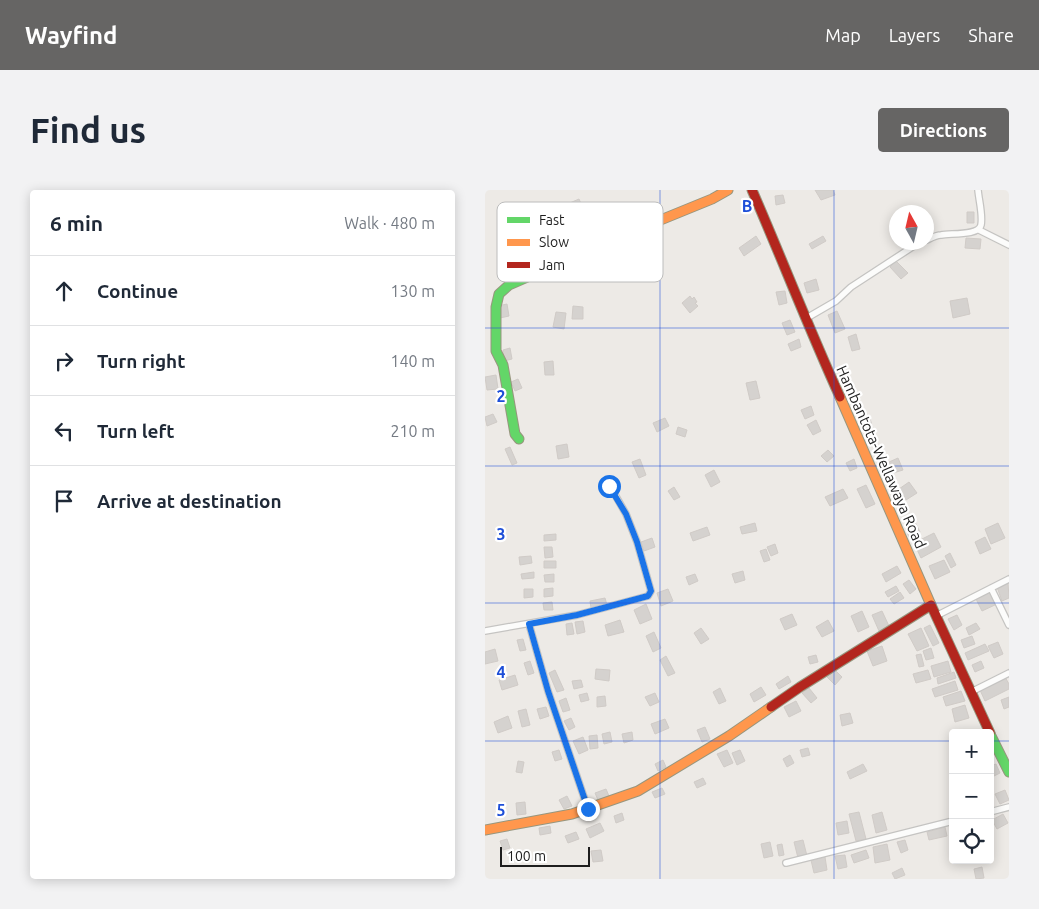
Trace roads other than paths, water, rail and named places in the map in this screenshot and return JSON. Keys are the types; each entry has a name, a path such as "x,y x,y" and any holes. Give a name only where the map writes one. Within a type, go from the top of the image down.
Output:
{"main road":[{"path":"663,219 713,199 728,190"},
{"name":"Hambantota-Wellawaya Road","path":"752,190 785,266 805,319 931,606 988,729"},
{"path":"517,282 509,285 499,294 496,351 503,365 515,434 519,440"},
{"path":"485,830 572,814 639,790 729,736 800,688 931,606"},
{"name":"Hambantota-Wellawaya Road","path":"994,741 1009,772"}],"street":[{"path":"934,237 940,235 972,233 979,230 981,218 978,190"},
{"path":"979,230 1009,245"},
{"path":"805,319 836,301 851,287 908,250"},
{"path":"485,631 577,615 648,596 651,591 637,542 626,514 609,486"},
{"path":"936,616 1009,579"},
{"path":"991,588 1009,625"},
{"path":"529,624 548,691 588,809"},
{"path":"970,692 1009,673"},
{"path":"994,811 1009,807"},
{"path":"787,863 949,822"}]}
